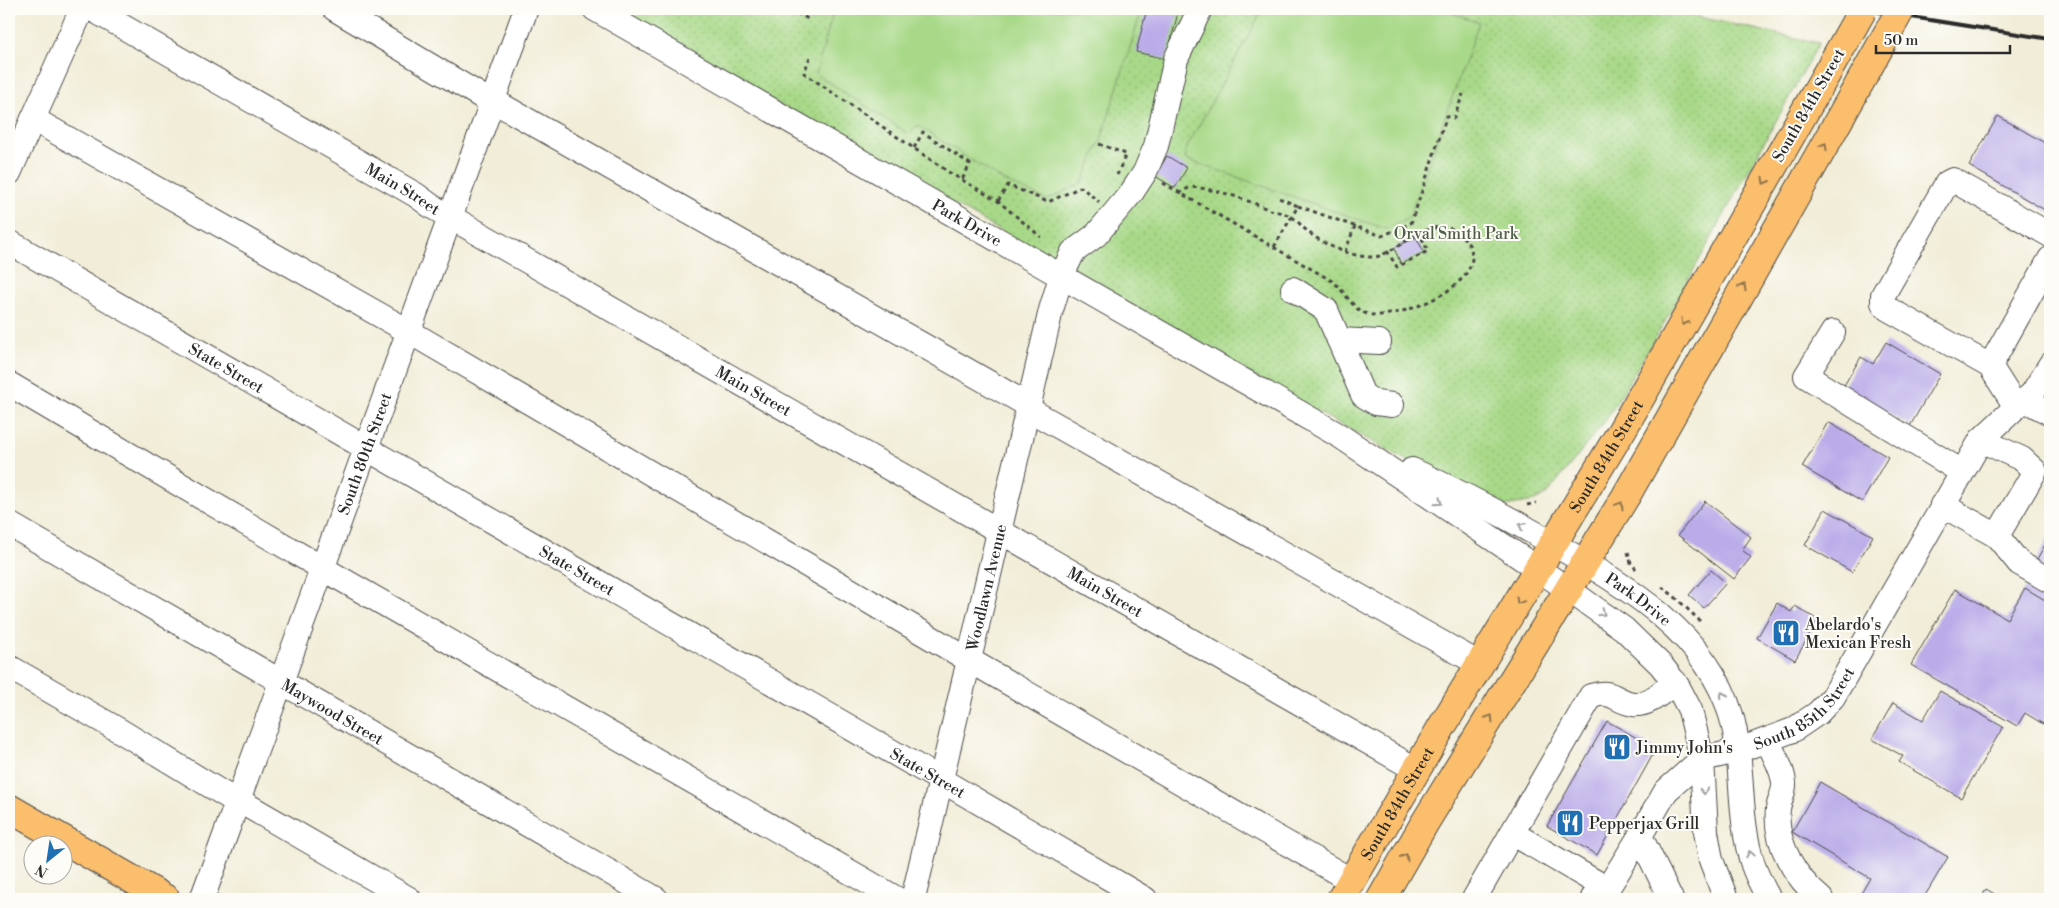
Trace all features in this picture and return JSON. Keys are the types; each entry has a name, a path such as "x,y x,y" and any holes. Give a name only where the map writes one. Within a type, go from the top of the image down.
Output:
{"main road":[{"name":"South 84th Street","path":"1346,890 1622,430 1863,9"},
{"name":"South 84th Street","path":"1381,899 1424,824 1586,563 1665,429 1733,305 1902,9"},
{"path":"9,808 166,899"}],"street":[{"path":"9,173 82,9"},
{"name":"Main Street","path":"92,9 1417,770"},
{"path":"335,9 492,101 1481,666"},
{"name":"South 80th Street","path":"202,899 526,9"},
{"name":"Park Drive","path":"595,9 1340,436 1569,590 1635,639 1675,682 1690,710 1702,760 1706,832 1712,860 1726,899"},
{"name":"Woodlawn Avenue","path":"913,899 1051,310 1073,252 1096,235 1132,192 1145,172 1156,146 1176,59 1200,9"},
{"path":"33,119 408,331 969,660 1346,890"},
{"path":"2050,235 1953,180 1947,183 1883,295 1883,303 1888,310 1990,366 2020,403 2050,413"},
{"name":"State Street","path":"9,242 1146,899"},
{"path":"1990,366 2050,259"},
{"path":"1293,289 1326,310 1363,395 1376,403 1392,404"},
{"path":"1832,332 1806,376 1962,472"},
{"path":"1339,340 1379,342"},
{"name":"South 85th Street","path":"1702,760 1738,751 1807,722 1833,697 1981,440 2032,394 2050,365"},
{"path":"9,384 322,568 898,899"},
{"name":"Park Drive","path":"1340,436 1453,489 1553,544 1625,587 1652,607 1676,629 1698,654 1712,674 1731,716 1738,751 1748,845 1753,865 1766,895"},
{"path":"1981,440 2022,459 2043,473 1997,536"},
{"path":"1942,505 1997,536 2019,564 2050,581"},
{"name":"Maywood Street","path":"9,524 656,899"},
{"path":"9,666 409,899"},
{"path":"1474,899 1591,696 1601,693 1611,694 1632,704 1644,703 1675,682"},
{"path":"1767,740 1785,784 1778,810 1779,832 1788,860 1812,892 1821,899"},
{"path":"1512,834 1599,894 1609,886 1666,791 1702,760"},
{"path":"1640,836 1671,899"},
{"path":"1766,895 1798,874"}],"path":[{"path":"790,9 808,19"},
{"path":"810,57 804,73 962,180 998,201 1041,237"},
{"path":"1279,198 1382,236 1411,223 1447,116 1454,118 1464,94"},
{"path":"914,148 923,132 970,164 962,180"},
{"path":"1099,144 1126,154 1115,180"},
{"path":"1159,180 1180,193 1336,284 1357,309 1374,315 1394,313 1424,305 1442,294 1466,272 1471,260 1472,253 1466,240 1460,233 1446,228 1420,234 1378,256 1370,257 1345,252 1326,244 1307,232 1292,217 1244,198 1190,186 1180,193"},
{"path":"998,201 1008,185 1048,202 1081,187 1114,214"},
{"path":"1274,247 1298,206"},
{"path":"1345,252 1355,226"},
{"path":"1387,251 1397,267 1428,251 1420,234"}],"green space":[{"name":"Orval Smith Park","path":"612,9 1662,9 1819,43 1670,313 1606,420 1547,494 1535,501 1497,507 1305,405"},
{"path":"834,9 1142,9 1101,140 1082,183 1047,200 1004,181 917,125 909,134 816,74"},
{"path":"1263,9 1439,9 1479,22 1409,218 1386,229 1185,159 1187,147"}],"building":[{"path":"1147,9 1179,9 1166,59 1136,52"},
{"path":"1998,116 2050,146 2050,213 1969,166"},
{"path":"1167,156 1187,168 1175,188 1155,176"},
{"path":"1416,237 1424,252 1401,264 1394,248"},
{"path":"1886,342 1940,374 1910,426 1843,387 1861,357 1873,364"},
{"path":"1828,422 1888,457 1862,502 1802,467"},
{"path":"1705,501 1751,537 1742,550 1751,557 1734,579 1678,535"},
{"path":"1825,509 1873,536 1852,572 1805,545"},
{"path":"2050,536 2050,576 2033,566"},
{"path":"1711,570 1726,583 1704,608 1689,595"},
{"path":"2025,588 2050,603 2050,711 2043,724 2025,713 2017,726 1911,665 1955,589 2007,619"},
{"path":"1777,603 1791,612 1795,606 1818,620 1795,660 1757,638"},
{"path":"1940,691 2003,727 1961,798 1899,762 1903,756 1872,739 1893,703 1923,720"},
{"path":"1607,721 1656,749 1597,855 1547,826"},
{"path":"1820,782 1948,857 1923,899 1858,899 1870,878 1792,832"},
{"path":"1986,889 2003,899 1981,899"}],"railway":[{"path":"1861,9 2050,39"}],"place":[{"name":"Abelardo's Mexican Fresh","path":"1786,633"},
{"name":"Jimmy John's","path":"1617,747"},
{"name":"Pepperjax Grill","path":"1570,823"}]}
